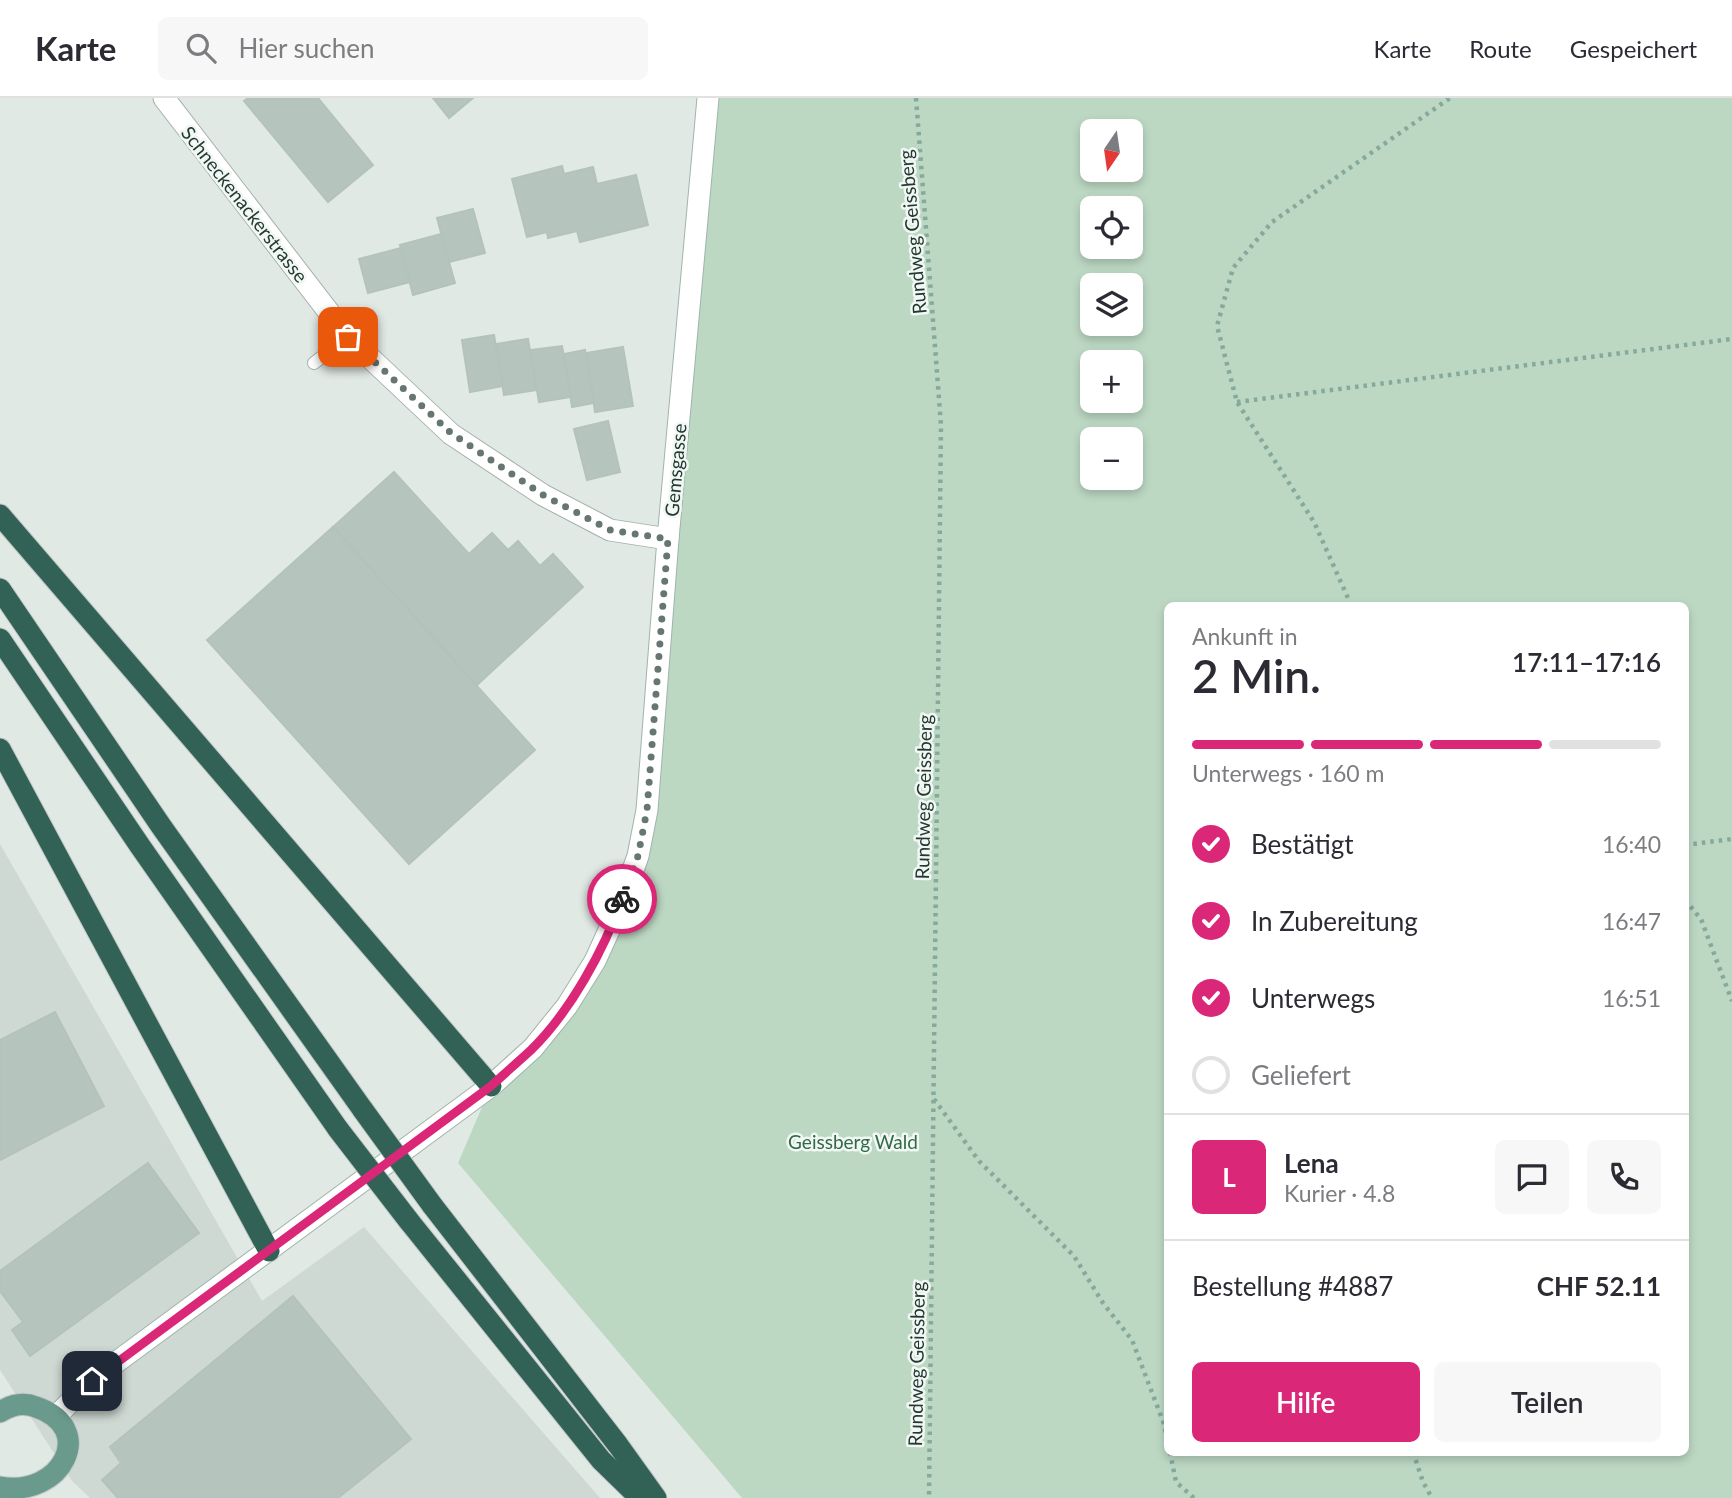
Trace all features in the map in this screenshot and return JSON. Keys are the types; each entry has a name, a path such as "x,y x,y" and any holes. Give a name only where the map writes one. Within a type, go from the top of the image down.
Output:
{"highway":[{"path":"0,515 491,1086"},
{"path":"0,589 161,826 363,1110 432,1205 656,1498"},
{"path":"0,639 140,846 338,1129 601,1460 640,1498"},
{"path":"0,749 269,1251"}],"main road":[{"path":"0,1412 17,1405 44,1409 64,1428 68,1442 68,1456 48,1493 12,1493 0,1487"}],"street":[{"name":"Schneckenackerstrasse","path":"164,98 348,337 451,433 543,495 610,530 668,539"},
{"name":"Gemsgasse","path":"55,1417 110,1368 491,1086 533,1048 567,1006 595,961 620,906 638,856 647,810 668,539 708,98"}],"lane":[{"path":"314,363 348,337"}],"path":[{"name":"Rundweg Geissberg","path":"916,98 942,425 929,1498"},
{"path":"1349,602 1314,522 1237,402 1217,326 1233,268 1272,222 1450,98"},
{"path":"1237,402 1732,339"},
{"path":"1689,844 1732,839"},
{"path":"1689,905 1700,919 1732,1001"},
{"path":"934,1099 979,1161 1074,1256 1103,1303 1132,1340 1164,1424"},
{"path":"1171,1456 1176,1482 1194,1498"},
{"path":"1414,1456 1432,1498"}],"shaded area":[{"path":"0,844 262,1301 364,1227 600,1498 90,1498 72,1481 0,1370"}],"green space":[{"name":"Geissberg Wald","path":"708,98 1732,98 1732,1498 742,1498 458,1163 491,1086 567,1006 638,856"}],"building":[{"path":"248,98 318,98 373,165 328,202 244,101"},
{"path":"433,98 473,98 449,118"},
{"path":"562,166 564,174 593,167 597,184 636,175 648,225 580,242 577,231 548,238 547,232 527,237 512,179"},
{"path":"473,209 485,253 449,262 437,218"},
{"path":"441,234 455,283 413,295 400,245"},
{"path":"401,248 410,282 368,293 359,259"},
{"path":"494,335 503,386 470,392 462,340"},
{"path":"528,339 537,390 504,395 496,344"},
{"path":"562,346 571,397 539,402 530,350"},
{"path":"623,347 633,406 595,412 586,353"},
{"path":"585,350 594,403 572,407 564,354"},
{"path":"608,421 620,472 587,480 574,429"},
{"path":"394,472 469,554 492,533 508,550 518,541 540,566 553,554 583,587 477,685 333,527"},
{"path":"333,527 535,750 409,864 207,640"},
{"path":"55,1012 104,1106 0,1160 0,1040"},
{"path":"148,1163 199,1233 30,1356 12,1330 23,1322 0,1291 0,1271"},
{"path":"293,1296 411,1439 338,1498 118,1498 102,1480 121,1463 110,1447"}],"way so far":[{"path":"348,337 451,433 543,495 610,530 668,539 647,810 638,856 622,899"}],"route":[{"path":"92,1381 491,1086 533,1048 567,1006 595,961 622,899"}]}
